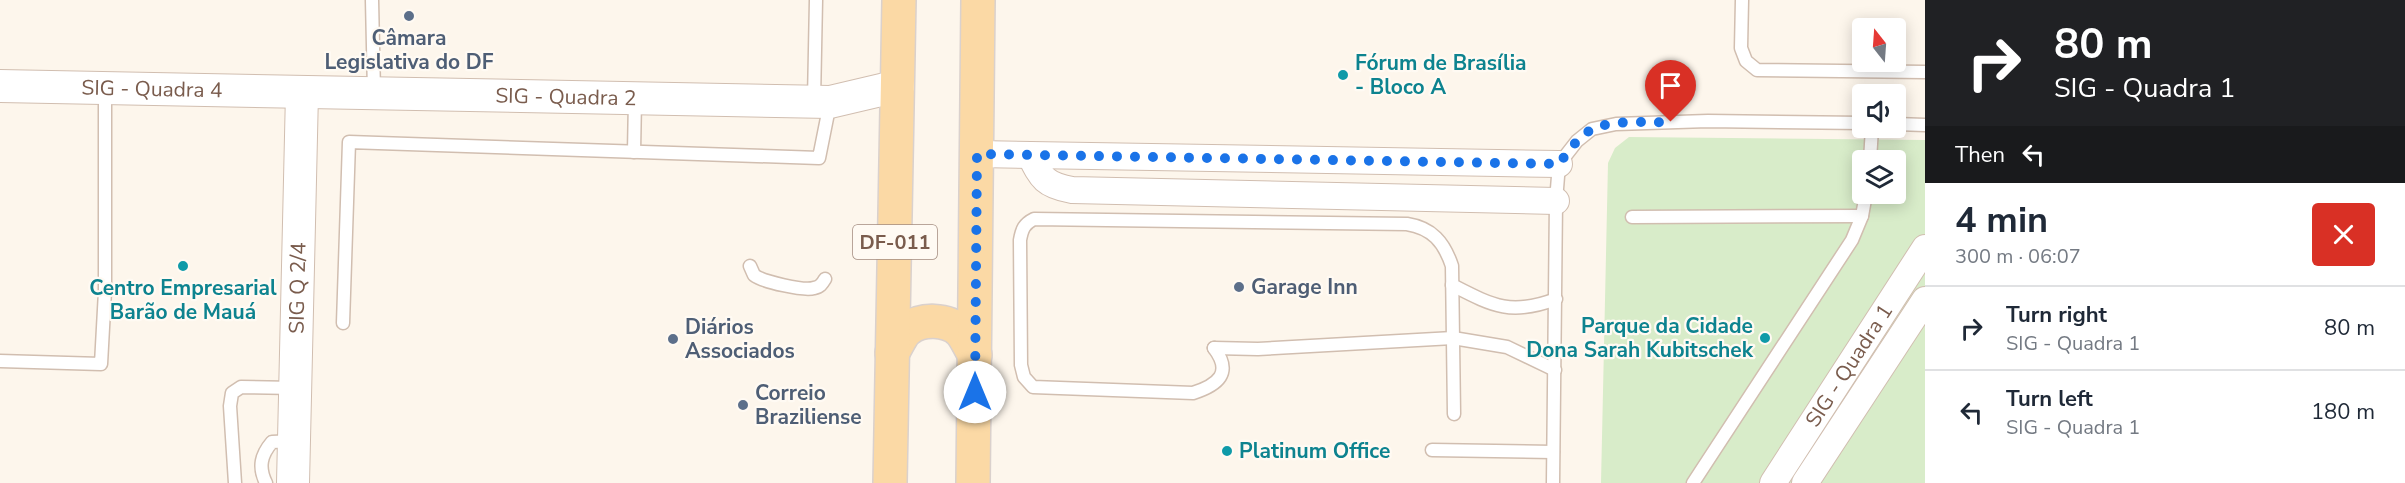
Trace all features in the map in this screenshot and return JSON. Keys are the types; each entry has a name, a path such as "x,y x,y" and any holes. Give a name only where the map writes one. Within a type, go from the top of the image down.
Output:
{"main road":[{"name":"DF-011","path":"890,483 899,0"},
{"path":"973,483 978,0"},
{"path":"892,353 907,330 922,322 936,321 950,324 961,332 975,355"}],"street":[{"name":"SIG - Quadra 4","path":"0,86 302,93"},
{"name":"SIG - Quadra 2","path":"822,102 898,86"},
{"name":"SIG - Quadra 2","path":"302,93 822,102 872,112 897,124"},
{"name":"SIG Q 2/4","path":"293,483 302,93"},
{"path":"977,154 1559,164"},
{"path":"1030,155 1044,181 1072,190 1556,201"},
{"name":"SIG - Quadra 1","path":"1773,483 1925,248"},
{"name":"SIG - Quadra 1","path":"1805,483 1925,300"}],"lane":[{"path":"372,0 374,94"},
{"path":"343,323 349,142 819,158 822,102 816,0"},
{"path":"1742,0 1741,48 1746,61 1757,70 1925,72"},
{"path":"0,361 101,364 105,291 105,88"},
{"path":"634,152 635,98"},
{"path":"1553,483 1556,201 1559,164 1577,141 1592,129 1616,124 1708,121 1852,123"},
{"path":"1906,124 1925,125"},
{"path":"1693,483 1852,240 1864,204"},
{"path":"1632,217 1862,216"},
{"path":"1454,414 1453,338 1452,285 1452,266 1448,252 1436,236 1422,226 1034,219 1026,223 1022,229 1020,240 1020,365 1024,377 1032,387 1193,393 1210,387 1220,379 1222,361 1214,348 1258,349 1453,338 1507,347 1555,370"},
{"path":"750,266 754,275 768,282 811,289 819,287 825,279"},
{"path":"1452,285 1478,298 1511,308 1536,307 1556,299"},
{"path":"235,483 230,406 232,393 241,387 296,388"},
{"path":"266,483 261,472 263,453 272,442 295,441"},
{"path":"1432,450 1553,452"}],"green space":[{"name":"Parque da Cidade Dona Sarah Kubitschek","path":"1629,137 1925,140 1925,483 1601,483 1608,163 1615,148"}],"place":[{"name":"Câmara Legislativa do DF","path":"409,16"},
{"name":"Fórum de Brasília - Bloco A","path":"1343,75"},
{"name":"Centro Empresarial Barão de Mauá","path":"183,266"},
{"name":"Garage Inn","path":"1239,287"},
{"name":"Parque da Cidade Dona Sarah Kubitschek","path":"1765,338"},
{"name":"Diários Associados","path":"673,339"},
{"name":"Correio Braziliense","path":"743,405"},
{"name":"Platinum Office","path":"1227,451"}],"route":[{"path":"975,392 977,154 1559,164 1577,141 1592,129 1616,124 1671,122"}]}
